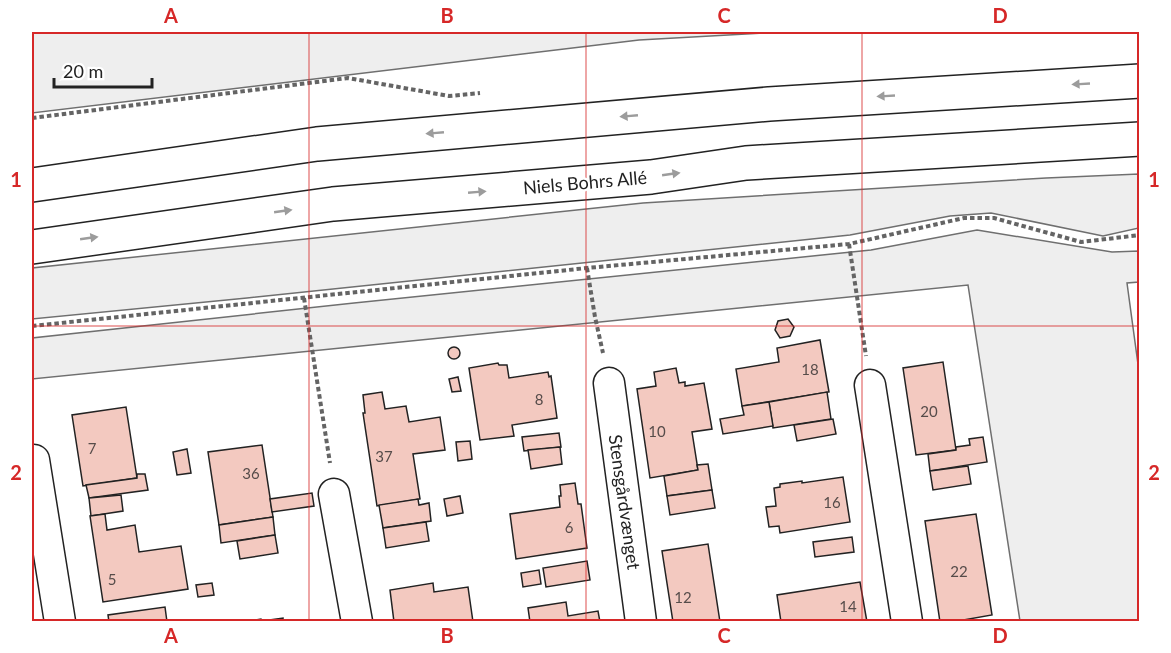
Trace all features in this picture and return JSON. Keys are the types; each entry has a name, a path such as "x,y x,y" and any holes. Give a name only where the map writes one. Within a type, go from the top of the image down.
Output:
{"street":[{"path":"32,184 317,144 769,104 1140,81"},
{"name":"Niels Bohrs Allé","path":"32,247 333,204 651,177 746,163 1140,139"},
{"name":"Stensgårdvænget","path":"609,383 641,621"},
{"path":"870,385 908,621"},
{"path":"34,460 60,621"},
{"path":"334,494 357,621"}],"path":[{"path":"32,118 348,78 448,96 484,93"},
{"path":"32,326 587,268 849,244 964,218 994,218 1081,242 1140,235"},
{"path":"849,244 870,385"},
{"path":"587,268 595,318"},
{"path":"304,298 334,494"}],"shaded area":[{"path":"32,32 781,32 639,40 32,113"},
{"path":"1139,174 1139,228 1103,236 991,213 950,216 850,235 32,319 32,268 643,203"},
{"path":"977,230 1112,252 1139,251 1139,282 1127,283 1140,379 1139,621 1020,621 968,285 32,379 32,338 871,250"}],"building":[{"path":"788,319 794,327 790,336 780,338 775,330 778,321"},
{"path":"820,340 829,392 742,406 736,369 779,362 777,348"},
{"path":"456,347 459,348 459,358 452,359 449,358 448,351 449,348"},
{"path":"943,362 956,450 916,455 903,368"},
{"path":"498,363 507,365 509,378 548,372 549,377 551,376 557,418 512,425 514,436 480,440 469,368"},
{"path":"676,368 679,383 685,382 685,386 704,383 712,429 692,432 698,470 650,478 637,389 656,386 654,372"},
{"path":"458,377 461,391 452,392 449,379"},
{"path":"382,392 385,409 406,406 409,422 440,417 445,450 413,454 420,499 377,506 363,413 365,413 363,395"},
{"path":"827,392 831,419 773,428 769,402"},
{"path":"769,402 773,426 723,434 720,419 744,415 742,406"},
{"path":"126,407 137,478 83,486 72,415"},
{"path":"833,419 836,434 797,441 794,425"},
{"path":"559,433 561,447 524,451 522,437"},
{"path":"983,437 987,462 930,471 928,454 956,450 956,447 970,445 969,439"},
{"path":"470,441 472,459 458,461 456,442"},
{"path":"262,445 273,517 219,525 208,452"},
{"path":"560,447 562,464 531,469 528,450"},
{"path":"187,449 191,473 177,475 173,452"},
{"path":"708,464 712,490 667,496 664,476 698,470 697,465"},
{"path":"968,466 971,484 933,490 930,471"},
{"path":"137,474 145,474 148,490 89,498 86,485 137,478"},
{"path":"843,477 850,522 780,533 779,526 769,527 766,507 776,506 774,488 780,487 780,484"},
{"path":"575,483 578,504 581,504 587,548 516,559 510,514 560,507 560,485"},
{"path":"712,490 715,508 670,515 667,496"},
{"path":"312,493 314,506 272,512 270,499"},
{"path":"121,495 123,511 91,516 89,498"},
{"path":"460,496 463,513 447,516 444,499"},
{"path":"418,499 419,505 429,503 431,521 383,528 379,505"},
{"path":"105,514 107,530 135,525 139,552 181,546 188,589 103,602 90,516"},
{"path":"976,514 992,615 940,622 925,521"},
{"path":"273,517 275,535 221,543 219,525"},
{"path":"426,522 429,541 386,548 383,528"},
{"path":"275,535 278,553 240,559 237,541"},
{"path":"852,537 854,552 815,557 813,542"},
{"path":"708,544 720,622 673,622 662,551"},
{"path":"587,561 590,580 546,587 543,568"},
{"path":"539,570 541,584 523,587 521,573"},
{"path":"860,582 867,622 781,622 777,595"},
{"path":"212,583 214,595 198,597 196,585"},
{"path":"433,583 434,592 468,587 473,622 394,622 390,590"},
{"path":"566,602 568,616 598,611 600,622 530,622 528,608"},
{"path":"165,607 167,622 109,622 108,615"},
{"path":"283,618 283,622 244,622 261,619 262,621"}]}
